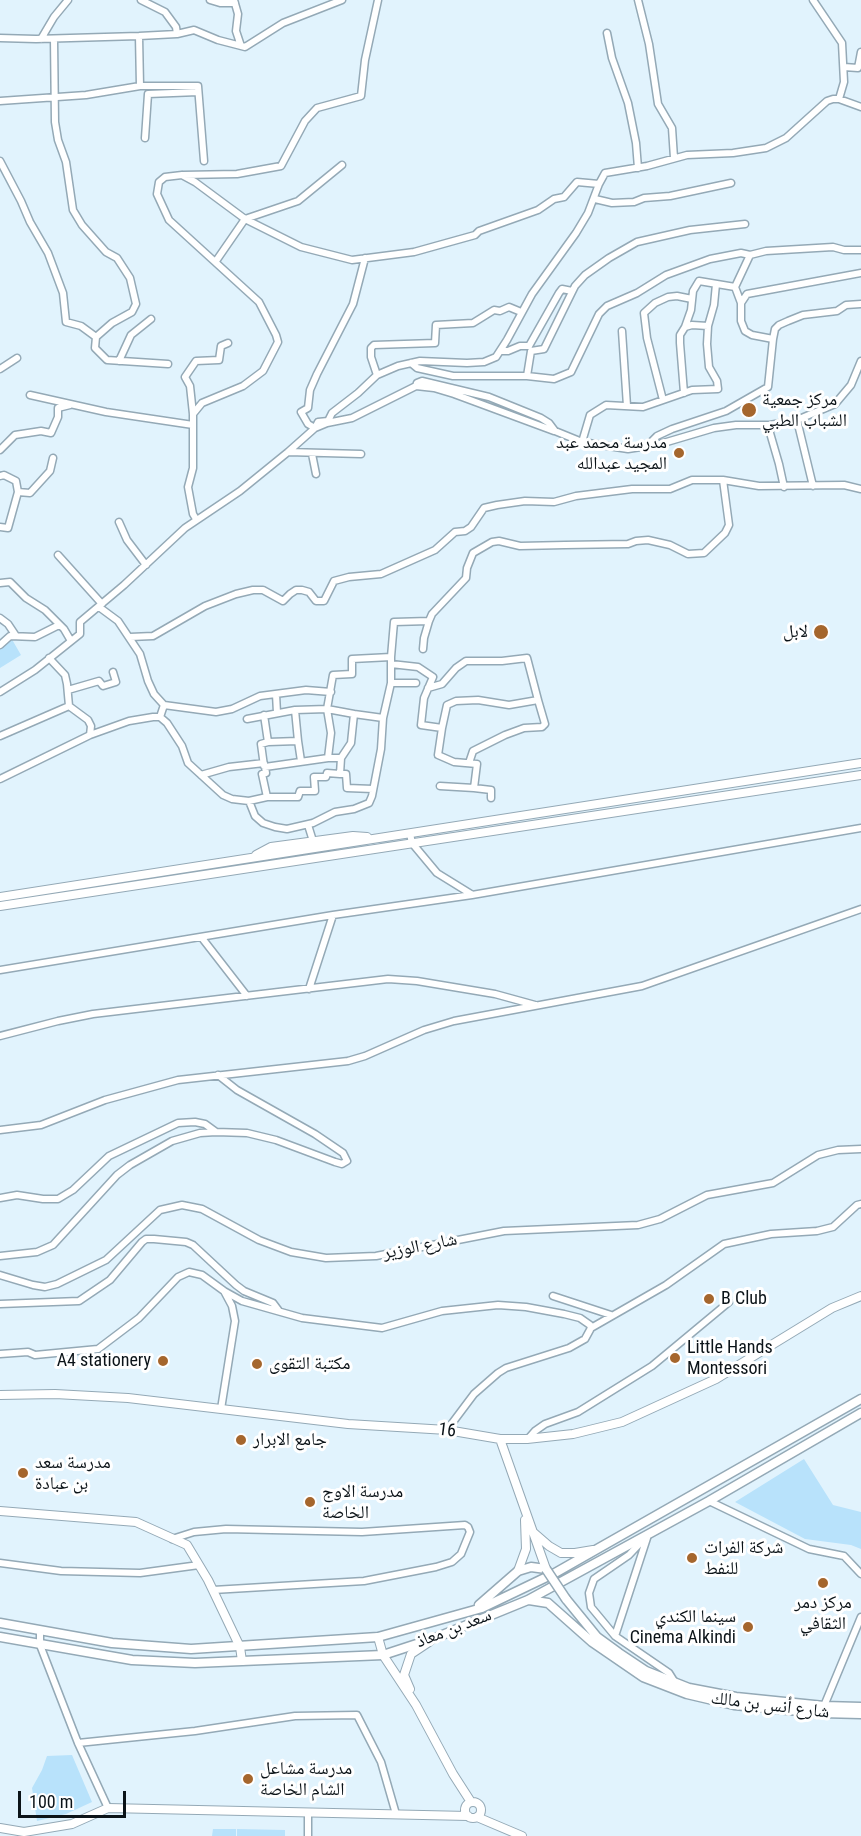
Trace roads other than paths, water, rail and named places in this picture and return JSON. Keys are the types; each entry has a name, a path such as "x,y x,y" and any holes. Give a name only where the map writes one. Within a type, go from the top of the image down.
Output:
{"main road":[{"name":"سعد بن معاذ","path":"0,1623 40,1632 112,1643 191,1649 378,1637 472,1611 555,1573 601,1549 861,1399"},
{"name":"سعد بن معاذ","path":"0,1637 132,1660 195,1663 383,1655 435,1638 528,1600 709,1501 861,1413"},
{"path":"472,1611 518,1571 531,1566 546,1569"},
{"name":"شارع أنس بن مالك","path":"546,1569 566,1599 597,1637 646,1671 689,1688 736,1697 824,1706 861,1707"},
{"name":"شارع أنس بن مالك","path":"528,1600 548,1603 592,1642 643,1677 687,1694 734,1705 821,1713 861,1714"}],"street":[{"path":"42,39 68,0"},
{"path":"141,0 165,12 176,27 177,34"},
{"path":"210,0 220,3 235,2 238,23 236,31 241,46"},
{"path":"0,38 139,36 177,34 194,30 219,40 248,46 297,16 342,0"},
{"path":"193,414 202,403 243,386 263,371 278,342 259,302 169,220 158,200 159,182 170,175 237,174 281,166 305,120 317,108 361,96 364,60 378,0"},
{"path":"638,0 649,44 658,104 672,128 674,158"},
{"path":"813,0 842,43 844,82 839,99"},
{"path":"607,33 612,58 628,103 636,143 638,168"},
{"path":"139,36 140,86"},
{"path":"54,39 53,98 57,134 66,162 73,210 82,225 106,252 117,258 130,278 135,294 136,307 96,337 95,348 107,360 168,364"},
{"path":"844,67 858,68 861,52"},
{"path":"0,101 98,94 140,86 198,86 204,161"},
{"path":"146,138 148,94 198,92"},
{"path":"315,428 318,422 328,421 332,413 377,375 420,361 484,362 495,357 501,351 532,294 576,233 595,199 605,173 638,168 687,154 757,150 774,145 786,138 827,101 839,99 861,107"},
{"path":"0,161 48,253 63,293 66,322 81,326 96,337"},
{"path":"216,261 245,219 298,201 342,165"},
{"path":"182,175 245,219 311,251 352,260 436,247 475,235 479,231 538,210 554,199 564,197 577,182 599,184"},
{"path":"595,199 612,203 634,202 644,198 670,196 731,183"},
{"path":"501,351 520,346 544,349 572,291 585,275 637,242 698,229 745,224"},
{"path":"411,363 417,368 453,376 527,376 554,379 572,372 599,315 607,306 637,294 666,275 710,259 741,253 750,255 766,251 833,247 844,250 861,250"},
{"path":"750,255 735,287 741,303 741,321 745,331 752,335 773,339"},
{"path":"315,428 308,424 301,411 308,408 312,385 353,304 365,258"},
{"path":"741,303 747,294 861,273"},
{"path":"684,393 680,335 691,310 694,286 699,281 735,287"},
{"path":"582,442 592,412 612,404 643,407 692,390 718,389 717,381 709,367 708,326 714,305 716,284"},
{"path":"527,376 530,349 559,293 562,289 572,291"},
{"path":"663,400 647,338 644,313 655,303 668,297 692,299"},
{"path":"647,446 665,432 726,411 768,387 775,329 803,315 837,311 846,305 861,304"},
{"path":"377,375 371,357 371,348 374,345 435,343 436,326 473,323 494,310 500,311 508,307 521,312"},
{"path":"119,361 131,335 151,319"},
{"path":"685,327 708,326"},
{"path":"622,331 627,406"},
{"path":"196,519 188,487 193,468 193,414 190,386 185,377 196,362 219,360 221,346 228,343"},
{"path":"0,369 17,358"},
{"path":"0,692 36,670 80,634 81,622 196,519 229,499 315,428 352,418 422,381 489,397 541,418 555,431 582,442 628,449 660,444 714,428 736,425 770,425 797,420 835,404 851,385 861,363"},
{"path":"30,395 106,412 193,425"},
{"path":"0,450 15,435 41,431 51,433 58,417 58,408 74,405"},
{"path":"797,420 813,486"},
{"path":"770,425 784,487"},
{"path":"288,452 361,454"},
{"path":"312,454 316,474"},
{"path":"18,492 30,493 50,471 53,458"},
{"path":"0,476 4,475 16,481 18,492 8,528 0,527"},
{"path":"130,637 153,636 204,606 253,590 263,590 283,601 296,590 302,590 309,592 316,600 324,601 334,581 381,574 435,550 455,532 471,527 484,508 497,505 525,501 554,502 576,496 632,489 670,489 692,480 723,480 759,486 784,487 844,485 861,489"},
{"path":"423,649 432,614 466,578 467,567 473,553 492,542 499,541 520,546 628,544 648,540 670,545 688,554 704,553 725,533 729,525 723,480"},
{"path":"119,522 127,540 146,565"},
{"path":"58,555 100,606 118,621 130,637 140,654 154,694 164,705 221,712 260,696 306,690 331,692"},
{"path":"0,583 10,582 26,598 45,610 64,629 71,641"},
{"path":"0,618 8,624 16,636"},
{"path":"249,801 255,816 263,823 274,828 287,829 308,825 335,812 354,809 369,803 381,750 383,718 391,683 394,622 429,621"},
{"path":"0,645 10,636 35,637 59,626"},
{"path":"50,658 64,675 69,706"},
{"path":"428,688 442,684 456,668 466,661 528,658 545,724 542,728 525,728 505,735 473,752 469,763"},
{"path":"328,758 331,733 327,709 333,675 352,674 352,659 391,660 418,667 433,677 424,698 421,725 442,728"},
{"path":"68,690 99,681 103,686 116,682 113,672"},
{"path":"391,683 416,683"},
{"path":"276,694 277,713"},
{"path":"474,788 477,764 454,762 438,755 447,705 456,701 478,700 508,705 538,700"},
{"path":"160,717 164,705"},
{"path":"69,706 88,720 91,726 90,735"},
{"path":"0,736 69,706"},
{"path":"248,719 295,710 327,709 383,718"},
{"path":"295,710 301,761"},
{"path":"340,774 340,758 351,743 354,714"},
{"path":"264,715 267,742"},
{"path":"0,779 90,735 129,721 160,717"},
{"path":"160,717 176,736 188,763 223,795 232,799 249,801 267,797 298,797 300,791 315,791 314,777 326,777 327,773 346,774 347,788 373,789"},
{"path":"267,797 262,774 266,773 261,744 298,741"},
{"path":"201,775 228,767 340,758"},
{"path":"0,897 861,763"},
{"path":"0,906 861,775"},
{"path":"440,786 491,790 492,798"},
{"path":"308,825 313,841"},
{"path":"0,970 472,894 861,828"},
{"path":"410,834 412,843 437,873 472,894"},
{"path":"249,858 271,848 313,841 353,836 377,839"},
{"path":"0,1130 41,1125 122,1095 178,1080 348,1061 444,1024 642,986 861,909"},
{"path":"309,989 333,915"},
{"path":"202,938 247,996"},
{"path":"0,1036 93,1014 379,980 408,980 495,994 535,1005"},
{"path":"0,1256 37,1252 53,1245 117,1175 130,1165 172,1141 200,1133 248,1133 276,1140 342,1164 347,1161 343,1153 315,1134 237,1090 218,1076"},
{"path":"0,1198 17,1195 58,1199 73,1190 109,1156 178,1123 206,1124 216,1132"},
{"name":"شارع الوزير","path":"0,1275 45,1287 57,1284 106,1260 160,1210 182,1205 202,1209 259,1240 291,1252 326,1258 376,1256 504,1231 638,1225 660,1219 707,1195 773,1183 818,1155 838,1150 861,1149"},
{"path":"447,1430 474,1394 498,1373 506,1368 569,1348 585,1339 591,1328 666,1286 724,1244 771,1234 817,1231 833,1227 861,1204"},
{"path":"0,1304 79,1302 110,1280 142,1242 146,1239 154,1239 186,1242 193,1245 236,1285 244,1291 273,1303 279,1312"},
{"path":"0,1354 28,1352 35,1355 98,1349 139,1318 178,1277 189,1272 202,1275 242,1301 302,1318 382,1328 442,1311 498,1305 526,1307 580,1318 591,1328"},
{"path":"221,1409 235,1321 232,1306 224,1291"},
{"path":"553,1296 611,1315"},
{"name":"16","path":"0,1395 55,1394 128,1398 348,1424 447,1430 500,1439 527,1439 573,1434 622,1422 716,1379 832,1308 861,1296"},
{"path":"527,1439 535,1431 578,1412 652,1366 729,1302"},
{"path":"500,1439 546,1569"},
{"path":"709,1501 809,1550 844,1556 861,1574"},
{"path":"0,1511 136,1522 186,1545 213,1590 240,1647 242,1661"},
{"path":"518,1571 525,1557 527,1543 524,1512"},
{"path":"172,1539 194,1532 226,1529 362,1532 465,1525 470,1532 461,1554 452,1562 436,1567 364,1581 213,1590"},
{"path":"532,1531 561,1553 601,1549"},
{"path":"615,1636 648,1535"},
{"path":"648,1535 629,1555 594,1579 589,1593 591,1607 615,1636 669,1673 674,1681"},
{"path":"0,1563 61,1571 140,1573 199,1565"},
{"path":"824,1706 861,1619"},
{"path":"40,1632 40,1645 78,1743 108,1809"},
{"path":"378,1637 383,1655 416,1705 453,1774 471,1802 478,1803 481,1809 500,1826"},
{"path":"416,1705 404,1675 411,1654 435,1638"},
{"path":"78,1743 195,1731 295,1716 357,1716 381,1762 396,1814"},
{"path":"441,1816 465,1808 471,1802"},
{"path":"465,1808 468,1816"},
{"path":"0,1828 24,1832 72,1824 108,1809 468,1816 477,1817 522,1836"},
{"path":"477,1817 481,1809"},
{"path":"308,1813 308,1836"}],"place":[{"name":"مركز جمعية الشباب الطبي","path":"749,410"},
{"name":"مدرسة محمد عبد المجيد عبدالله","path":"679,453"},
{"name":"لابل","path":"821,632"},
{"name":"B Club","path":"709,1299"},
{"name":"Little Hands Montessori","path":"675,1358"},
{"name":"A4 stationery","path":"163,1361"},
{"name":"مكتبة التقوى","path":"257,1364"},
{"name":"جامع الابرار","path":"241,1440"},
{"name":"مدرسة سعد بن عبادة","path":"23,1473"},
{"name":"مدرسة الاوج الخاصة","path":"310,1502"},
{"name":"شركة الفرات للنفط","path":"692,1558"},
{"name":"مركز دمر الثقافي","path":"823,1583"},
{"name":"سينما الكندي Cinema Alkindi","path":"748,1627"},
{"name":"مدرسة مشاعل الشام الخاصة","path":"248,1779"}]}
